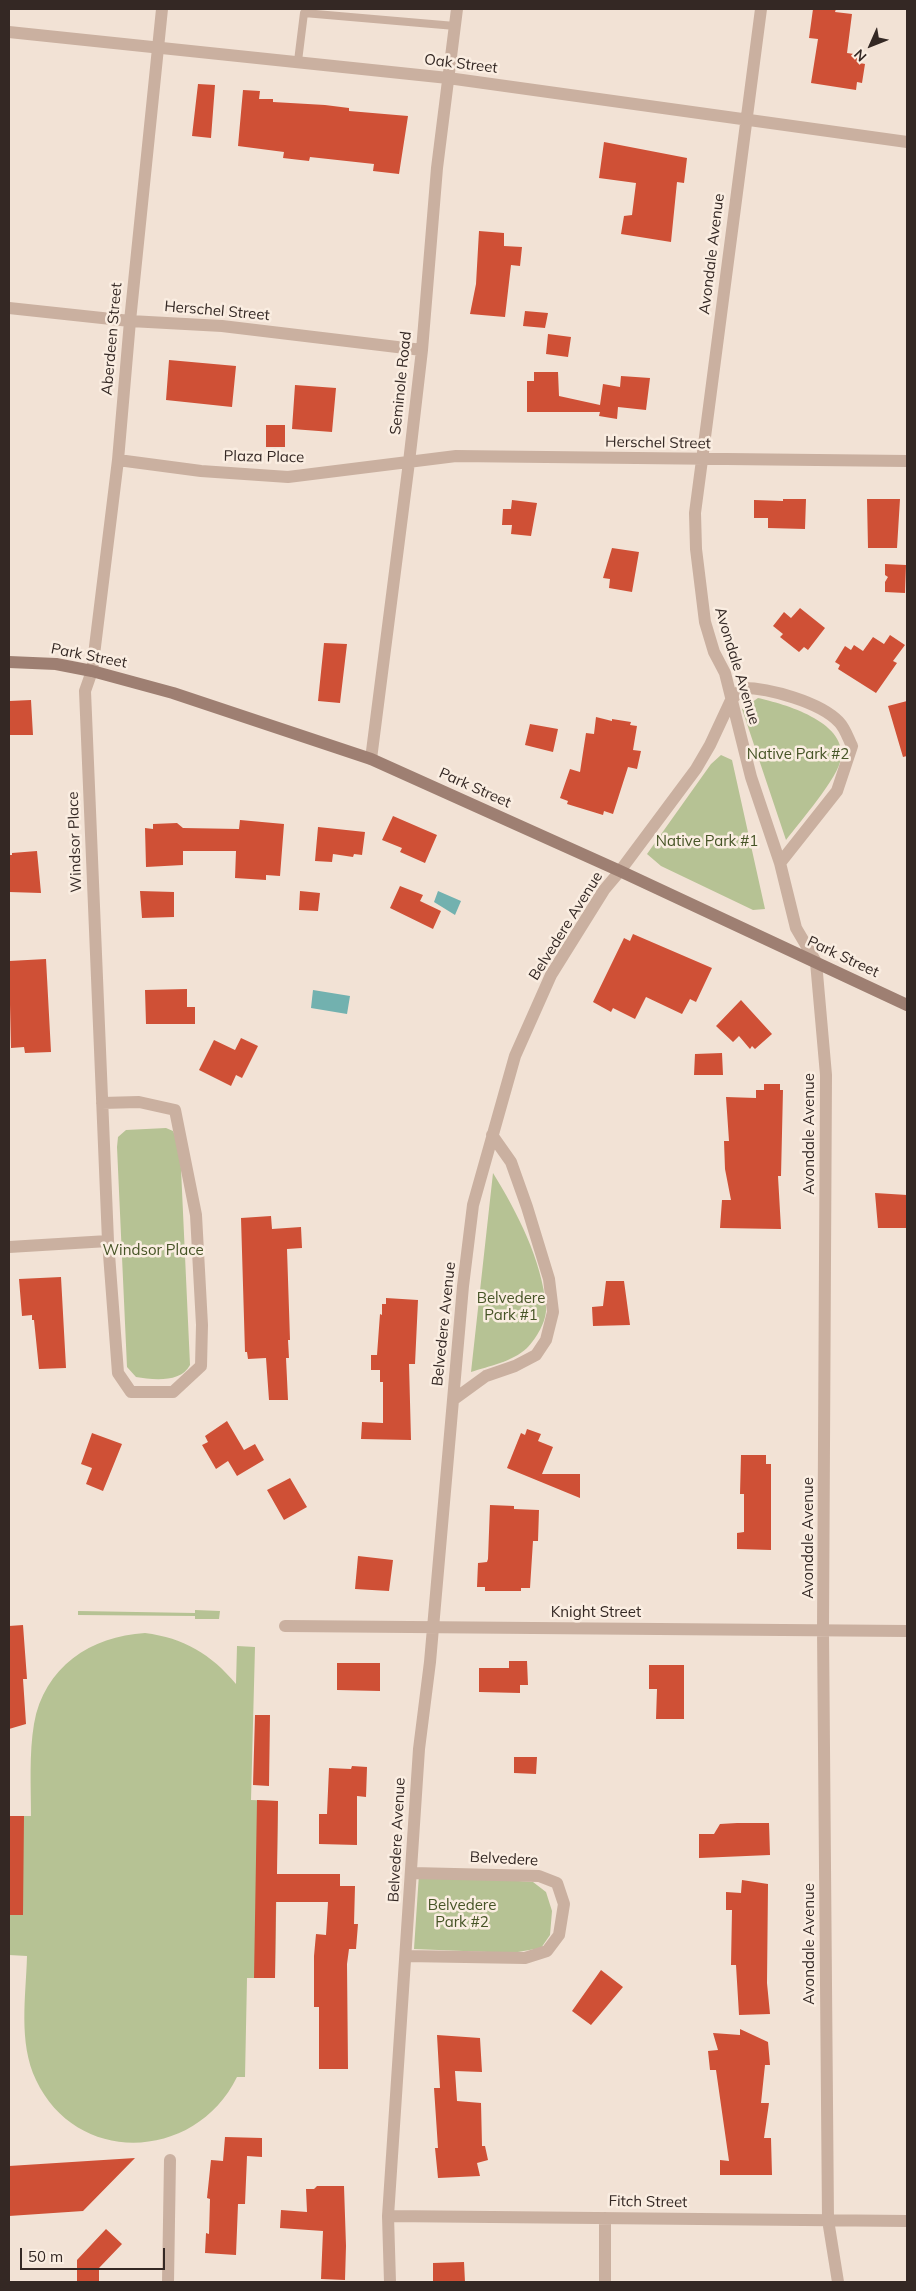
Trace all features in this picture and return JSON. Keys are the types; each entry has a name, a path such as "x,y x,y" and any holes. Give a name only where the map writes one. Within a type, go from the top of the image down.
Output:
{"street":[{"name":"Aberdeen Street","path":"92,671 118,460 130,321 162,9"},
{"name":"Seminole Road","path":"371,759 422,350 436,168 457,9"},
{"name":"Avondale Avenue","path":"761,9 696,513 699,593 705,622 714,652 725,673 751,777 780,863 796,928 816,962 826,1075 823,1630 828,2220 838,2282"},
{"name":"Oak Street","path":"9,32 158,46 448,78 907,142"},
{"name":"Herschel Street","path":"9,308 130,321 222,326 422,350"},
{"name":"Herschel Street","path":"409,462 456,456 907,461"},
{"name":"Plaza Place","path":"118,460 201,471 288,477 409,462"},
{"name":"Park Street","path":"9,662 56,664 92,671 173,693 371,759 620,871 907,1005"},
{"name":"Windsor Place","path":"92,671 85,690 102,1103 108,1241 118,1373 131,1392 173,1392 201,1366 202,1325 196,1216 176,1110 139,1102 102,1103"},
{"path":"731,700 742,688 761,688 823,709 840,723 852,746 837,791 780,863"},
{"name":"Belvedere Avenue","path":"390,2282 388,2216 419,1749 473,1204 515,1056 551,975 604,890 696,769 710,745 731,700"},
{"name":"Belvedere Avenue","path":"453,1400 486,1376 515,1366 536,1355 546,1340 553,1312 549,1279 511,1162 492,1134"},
{"path":"9,1247 108,1241"},
{"name":"Knight Street","path":"285,1626 907,1631"},
{"name":"Belvedere","path":"406,1956 525,1958 547,1951 559,1935 564,1904 557,1883 540,1876 412,1872"},
{"path":"168,2282 170,2160"},
{"name":"Fitch Street","path":"388,2216 907,2221"},
{"path":"605,2218 605,2282"}],"lane":[{"path":"298,61 304,13 455,26"}],"green space":[{"name":"Native Park #2","path":"758,698 811,716 824,724 834,734 840,745 841,758 839,766 818,800 786,840 742,709"},
{"name":"Native Park #1","path":"721,755 732,760 765,909 753,910 661,866 647,854 711,764"},
{"name":"Windsor Place","path":"166,1128 173,1131 180,1147 190,1365 180,1375 166,1379 150,1379 136,1377 127,1367 117,1147 118,1137 126,1130"},
{"name":"Belvedere Park #1","path":"493,1173 511,1204 534,1254 544,1289 546,1312 543,1324 537,1335 521,1353 500,1363 471,1372"},
{"path":"195,1610 220,1611 219,1619 195,1619 195,1616 78,1615 78,1611 195,1613"},
{"path":"145,1633 172,1639 196,1649 217,1664 236,1684 237,1646 255,1647 251,1800 278,1801 275,1978 247,1978 245,2077 237,2077 218,2105 194,2125 166,2138 136,2143 107,2139 79,2128 55,2108 36,2080 30,2065 24,2019 27,1956 9,1955 9,1816 31,1816 31,1747 34,1724 39,1704 48,1686 59,1671 73,1658 106,1640 125,1635"},
{"name":"Belvedere Park #2","path":"419,1874 533,1882 546,1892 552,1911 550,1935 541,1948 512,1953 414,1949"}],"water":[{"path":"438,891 461,901 455,915 434,902"},
{"path":"313,990 350,996 347,1014 311,1008"}],"building":[{"path":"813,9 836,9 835,12 852,14 847,53 861,55 860,63 865,64 862,83 857,82 856,90 811,83 818,39 809,38"},
{"path":"198,84 215,85 211,138 192,136"},
{"path":"243,90 260,91 259,99 273,99 273,102 325,105 349,108 349,111 408,116 399,174 373,171 374,164 310,157 309,161 283,158 284,152 238,146"},
{"path":"604,142 687,158 684,183 677,182 671,242 621,234 624,216 632,215 636,183 599,178"},
{"path":"479,231 504,233 504,246 522,247 520,266 511,265 505,317 470,314 476,284"},
{"path":"525,311 548,313 545,328 523,326"},
{"path":"548,334 571,337 568,357 546,354"},
{"path":"169,360 236,366 232,407 166,400"},
{"path":"534,372 558,372 559,396 600,405 603,384 620,387 621,376 650,378 646,410 618,407 617,419 599,416 600,412 527,412 527,381 534,381"},
{"path":"295,385 336,388 332,432 292,429"},
{"path":"266,425 285,425 285,447 266,447"},
{"path":"783,499 806,499 805,529 768,528 768,518 754,518 754,500 783,501"},
{"path":"867,499 900,499 897,548 868,548"},
{"path":"512,500 537,503 531,536 511,534 512,525 502,525 503,509 511,509"},
{"path":"612,548 639,552 632,592 609,588 610,579 603,578"},
{"path":"885,564 906,565 905,593 885,592 885,582 888,577 885,575"},
{"path":"800,608 825,628 808,650 804,647 799,652 780,637 783,634 773,626 784,612 791,618"},
{"path":"890,635 905,645 893,661 897,663 876,693 838,669 840,665 835,662 845,646 851,650 854,645 863,651 873,637 884,644"},
{"path":"324,643 347,644 340,703 318,701"},
{"path":"31,700 33,735 9,735 9,701"},
{"path":"907,701 907,756 903,757 888,706"},
{"path":"596,717 612,721 612,719 631,722 630,725 637,726 633,750 641,751 637,769 628,767 613,814 604,811 603,815 567,804 568,801 560,798 570,769 580,772 586,733 594,734"},
{"path":"530,724 558,729 553,752 525,745"},
{"path":"393,816 437,835 425,863 400,852 402,848 382,840"},
{"path":"240,820 284,824 280,876 266,875 266,880 235,878 236,851 183,851 183,865 146,867 145,828 153,829 153,824 177,823 183,828 239,829"},
{"path":"318,827 365,832 362,855 354,854 353,857 333,854 332,862 315,861"},
{"path":"37,851 41,893 9,892 9,855 12,855 12,853"},
{"path":"400,886 423,895 420,901 441,911 433,929 390,908"},
{"path":"140,891 174,892 174,917 142,918"},
{"path":"300,891 320,893 318,911 299,910"},
{"path":"633,934 712,968 696,1002 690,999 682,1014 646,997 635,1019 613,1008 611,1012 593,1002 624,938 630,941"},
{"path":"46,959 51,1052 25,1053 24,1047 11,1048 9,961"},
{"path":"187,989 187,1007 195,1007 195,1024 146,1024 145,990"},
{"path":"741,1000 772,1034 755,1049 752,1046 750,1049 739,1036 733,1042 716,1026"},
{"path":"241,1038 258,1046 242,1078 236,1075 231,1086 199,1070 214,1040 235,1050"},
{"path":"722,1053 723,1075 694,1075 695,1054"},
{"path":"764,1084 780,1084 780,1090 783,1090 781,1176 778,1176 781,1229 720,1228 722,1200 731,1200 725,1169 724,1141 729,1141 726,1097 756,1098 756,1090 764,1090"},
{"path":"875,1193 907,1195 907,1228 878,1228"},
{"path":"271,1216 272,1229 301,1227 302,1248 287,1249 290,1340 288,1340 289,1358 286,1358 288,1400 269,1400 266,1358 248,1359 247,1352 245,1352 241,1218"},
{"path":"61,1277 66,1368 39,1369 34,1320 32,1320 32,1315 22,1316 19,1279"},
{"path":"606,1281 624,1281 630,1325 593,1326 592,1307 603,1306"},
{"path":"386,1298 418,1300 415,1364 409,1364 411,1440 361,1439 362,1422 383,1423 383,1382 380,1382 380,1370 371,1370 371,1355 377,1355 380,1314 382,1315 382,1304 386,1304"},
{"path":"227,1421 244,1450 255,1444 264,1460 237,1476 228,1461 216,1469 202,1445 208,1442 205,1436"},
{"path":"527,1429 541,1434 538,1441 553,1447 542,1474 580,1474 580,1498 507,1468 521,1433 525,1435"},
{"path":"92,1433 122,1444 103,1491 86,1484 92,1468 81,1464"},
{"path":"741,1455 766,1455 766,1464 771,1464 771,1550 737,1549 737,1533 744,1532 744,1494 740,1494"},
{"path":"290,1478 307,1507 284,1520 267,1490"},
{"path":"490,1505 514,1506 514,1509 539,1510 538,1541 533,1541 530,1588 521,1588 521,1591 485,1591 485,1587 477,1587 478,1563 487,1562 488,1559"},
{"path":"358,1556 393,1560 389,1591 355,1589"},
{"path":"23,1625 27,1679 23,1679 26,1724 9,1729 9,1626"},
{"path":"509,1661 527,1661 528,1685 520,1685 520,1693 479,1692 479,1668 509,1668"},
{"path":"337,1663 380,1663 380,1691 337,1690"},
{"path":"649,1665 684,1665 684,1719 656,1719 657,1689 649,1689"},
{"path":"255,1715 270,1715 269,1786 253,1785"},
{"path":"514,1757 537,1757 536,1774 514,1773"},
{"path":"352,1766 367,1767 366,1797 357,1796 357,1845 319,1844 319,1814 327,1814 329,1768 351,1769"},
{"path":"257,1800 278,1801 277,1874 340,1874 340,1886 355,1886 354,1924 358,1924 356,1949 349,1949 347,1964 348,2069 319,2069 319,2007 314,2007 314,1956 316,1934 326,1935 328,1902 276,1902 275,1978 254,1978"},
{"path":"9,1816 24,1816 23,1915 9,1915"},
{"path":"769,1823 770,1855 699,1858 699,1834 714,1834 720,1824"},
{"path":"742,1880 768,1884 767,1983 770,2014 739,2015 736,1965 731,1965 732,1910 726,1910 726,1892 741,1893"},
{"path":"601,1970 623,1987 591,2025 572,2011"},
{"path":"740,2029 768,2042 770,2065 765,2065 761,2103 769,2103 764,2138 771,2138 772,2175 720,2175 720,2160 729,2161 716,2070 710,2070 708,2051 718,2050 713,2033 740,2035"},
{"path":"437,2035 480,2038 482,2072 455,2071 457,2101 481,2103 482,2146 485,2146 488,2160 477,2163 480,2176 438,2178 435,2148 438,2148 434,2088 440,2088"},
{"path":"225,2137 262,2138 262,2157 247,2156 245,2204 238,2204 236,2255 205,2253 206,2233 209,2234 210,2199 207,2198 211,2160 223,2161"},
{"path":"135,2158 83,2211 9,2216 9,2166"},
{"path":"317,2186 344,2186 345,2280 321,2279 323,2231 280,2228 281,2210 307,2212 306,2189 314,2189"},
{"path":"106,2229 122,2244 99,2268 99,2282 77,2282 77,2260"},
{"path":"464,2262 465,2282 433,2282 433,2263"}]}
